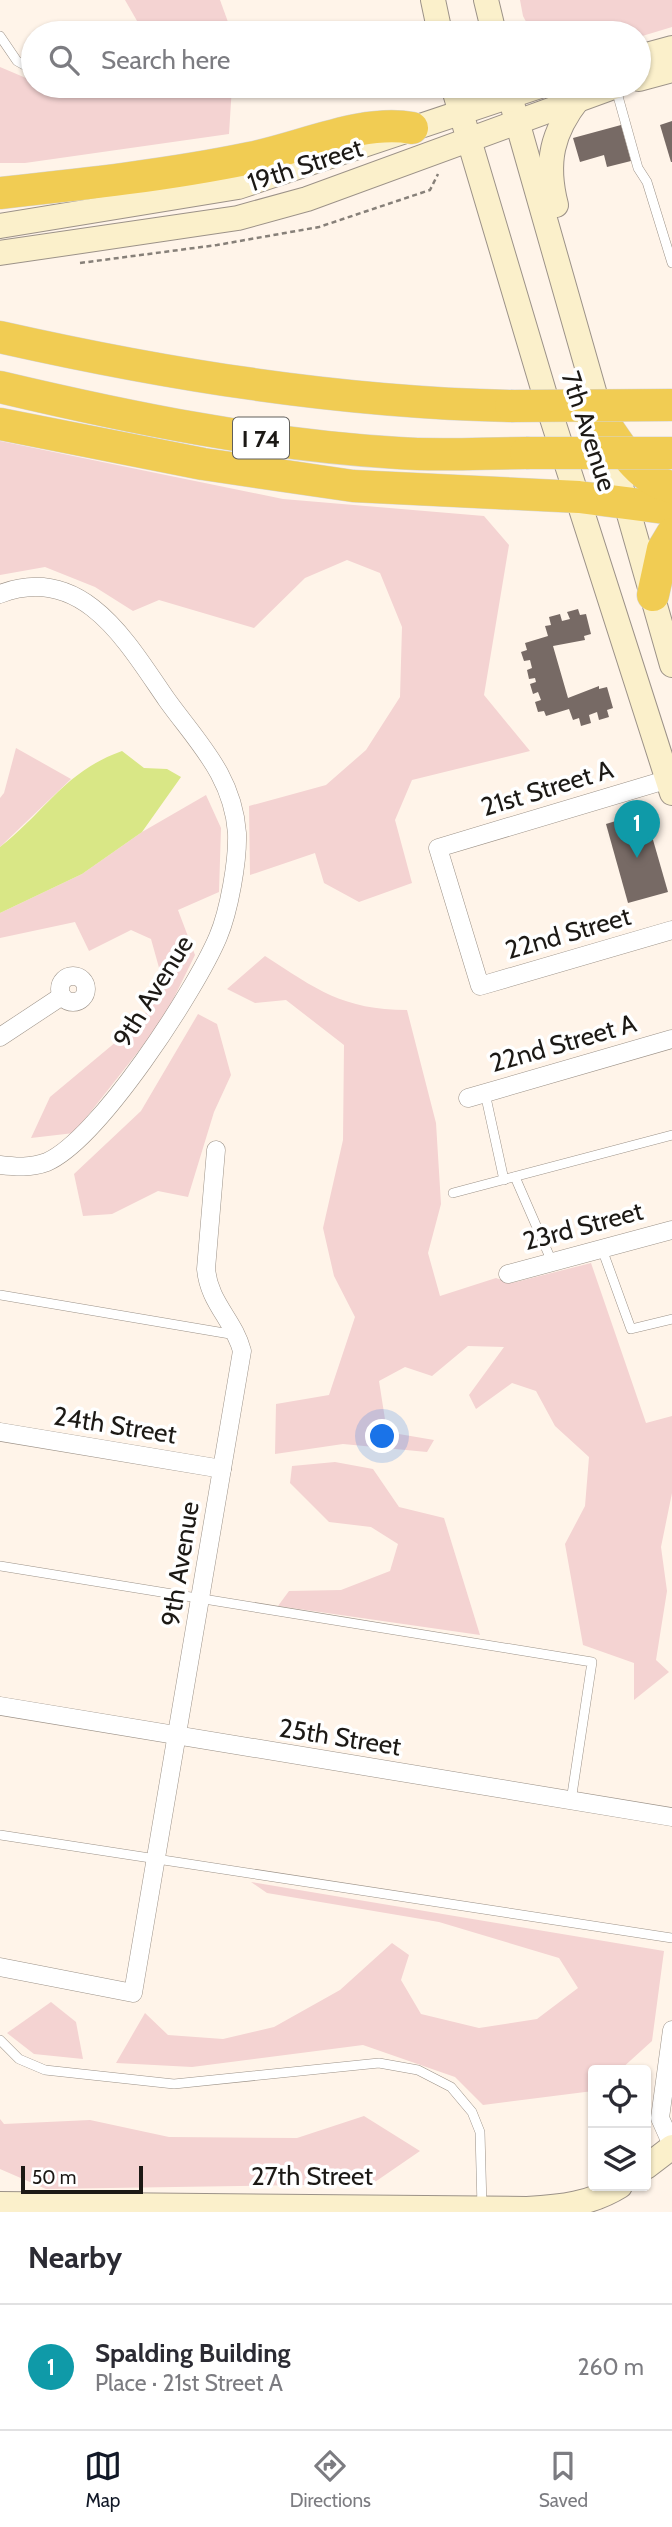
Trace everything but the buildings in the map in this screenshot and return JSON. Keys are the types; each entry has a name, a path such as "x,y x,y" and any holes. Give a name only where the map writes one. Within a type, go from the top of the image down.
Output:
{"highway":[{"path":"0,193 179,172 254,158 388,124 412,128"},
{"name":"I 74","path":"0,337 152,368 318,393 414,403 511,406 672,405"},
{"name":"I 74","path":"0,387 96,410 320,447 401,454 672,453"},
{"path":"0,424 203,464 353,486 579,498 672,509"},
{"path":"605,424 628,458 648,475 672,487"},
{"path":"653,595 663,549 672,534"}],"main road":[{"path":"433,0 437,21"},
{"path":"486,0 491,21"},
{"path":"651,54 672,48"},
{"path":"651,76 672,70"},
{"name":"7th Avenue","path":"456,98 579,498 671,784"},
{"name":"19th Street","path":"0,226 237,187 460,112 491,98"},
{"name":"7th Avenue","path":"511,98 672,665"},
{"path":"560,271 565,240 551,185 551,165 556,132 579,98"},
{"name":"19th Street","path":"0,253 238,218 307,199 579,98"},
{"path":"651,2163 672,2146"},
{"name":"27th Street","path":"0,2204 46,2208 561,2207 602,2197 612,2191"}],"street":[{"name":"9th Avenue","path":"0,594 35,587 80,599 107,618 133,647 219,770 232,807 237,833 236,860 219,933 206,964 164,1031 93,1124 70,1147 35,1166 9,1166"},
{"name":"21st Street A","path":"480,986 438,848 671,784"},
{"name":"22nd Street","path":"480,986 672,930"},
{"path":"0,1037 62,996"},
{"name":"22nd Street A","path":"477,1095 672,1039"},
{"path":"216,1150 206,1269 208,1286 219,1310 238,1335"},
{"name":"23rd Street","path":"508,1274 672,1230"},
{"name":"9th Avenue","path":"0,1967 133,1993 240,1369 242,1351 238,1335"},
{"name":"24th Street","path":"0,1432 222,1469"},
{"name":"25th Street","path":"0,1706 672,1818"},
{"path":"672,2030 660,2118 672,2146"}],"lane":[{"path":"0,36 21,63"},
{"path":"619,98 638,168 647,182 672,263"},
{"path":"477,1095 504,1180"},
{"path":"453,1193 672,1135"},
{"path":"515,1177 552,1262"},
{"path":"602,1248 631,1329 672,1319"},
{"path":"0,1296 238,1335"},
{"path":"0,1566 592,1662 570,1801"},
{"path":"0,1835 672,1938"},
{"path":"0,2040 19,2059 45,2070 174,2084 379,2063 418,2070 451,2087 472,2112 480,2132 482,2208"}],"shaded area":[{"path":"125,0 220,0 228,21 137,21"},
{"path":"520,0 672,0 672,27 651,33 651,21 526,21"},
{"path":"0,67 21,76 21,98 231,98 229,134 25,163 0,163"},
{"path":"0,441 283,499 484,516 509,545 484,695 530,751 412,780 395,820 412,883 359,902 324,883 315,853 250,875 249,806 326,785 366,750 400,697 402,627 380,573 347,560 305,578 254,628 159,600 133,611 95,587 45,567 0,575"},
{"path":"16,748 71,779 0,847 0,798 4,793"},
{"path":"122,751 144,768 167,769 181,777 142,832 82,874 0,913 0,847 70,781 102,759"},
{"path":"206,795 221,828 219,892 178,910 195,955 163,1020 74,1133 31,1138 50,1097 141,1021 163,982 151,939 131,930 89,951 75,922 0,938 0,913 82,874 142,832"},
{"path":"265,956 315,988 347,1002 407,1010 436,1123 441,1204 428,1253 440,1296 496,1278 512,1283 591,1263 646,1423 672,1416 672,1493 661,1547 667,1591 656,1660 669,1672 634,1700 634,1663 583,1645 565,1544 585,1506 589,1457 555,1426 536,1391 512,1383 476,1409 469,1395 504,1347 468,1346 432,1376 405,1367 379,1381 387,1432 434,1440 427,1452 343,1444 275,1454 276,1404 329,1395 355,1317 334,1276 323,1228 343,1140 344,1045 286,1000 255,1003 227,989"},
{"path":"198,1014 217,1024 231,1075 214,1112 188,1197 158,1191 112,1214 83,1216 74,1174 141,1111"},
{"path":"335,1462 373,1469 399,1507 444,1518 480,1635 278,1606 289,1591 341,1590 390,1571 398,1544 371,1527 329,1522 290,1483 292,1466"},
{"path":"251,1882 664,1951 652,2041 626,2065 588,2065 588,2092 483,2105 455,2077 363,2045 192,2067 116,2063 145,2013 168,2035 223,2039 274,2027 340,1990 392,1943 409,1955 401,1980 421,2014 479,2028 537,2019 578,1988 559,1958 439,1922 267,1893"},
{"path":"51,2002 76,2022 83,2059 34,2054 7,2033"},
{"path":"364,2116 420,2151 372,2184 46,2189 0,2169 0,2119 4,2124 90,2120 169,2137 297,2138"}],"place":[{"name":"Spalding Building","path":"637,858"}]}
